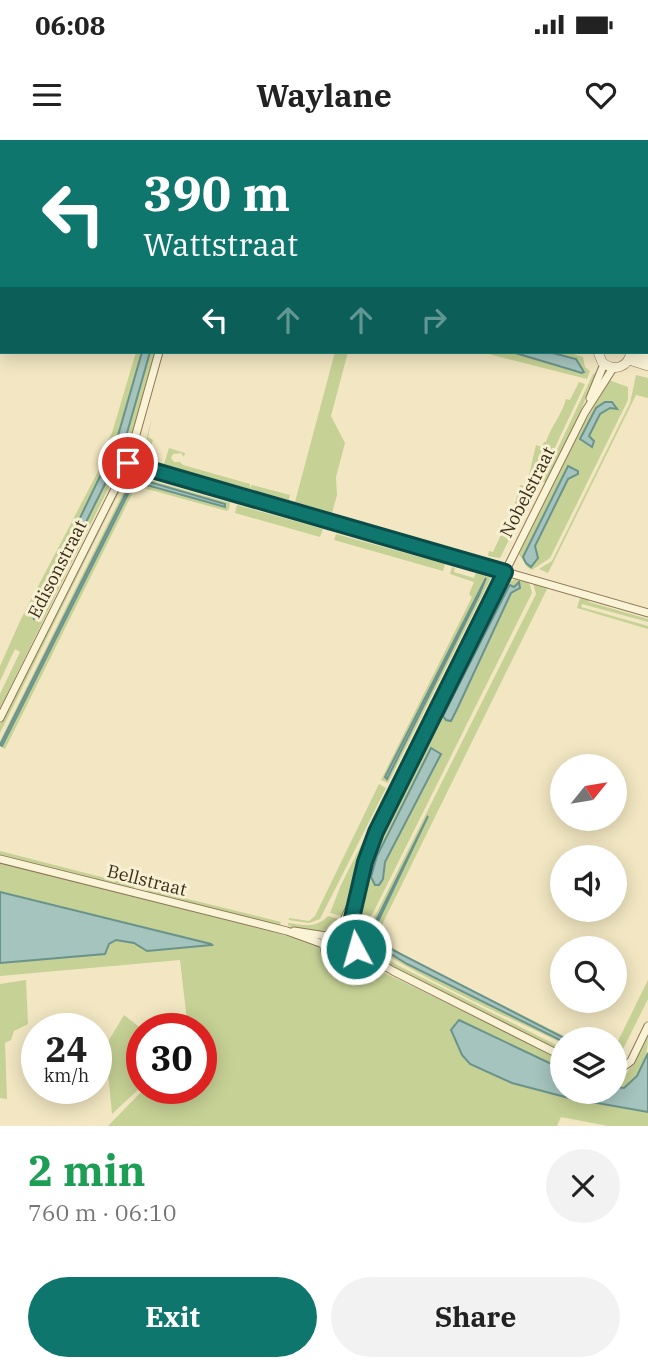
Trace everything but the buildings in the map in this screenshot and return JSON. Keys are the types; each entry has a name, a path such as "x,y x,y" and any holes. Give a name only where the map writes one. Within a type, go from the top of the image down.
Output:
{"street":[{"name":"Edisonstraat","path":"0,718 128,463 158,354"},
{"path":"599,354 608,366 621,367 631,355"},
{"path":"631,355 648,358"},
{"path":"631,355 648,366"},
{"name":"Nobelstraat","path":"340,929 357,891 376,832 608,366"},
{"path":"128,463 648,613"},
{"name":"Bellstraat","path":"0,859 324,940"},
{"name":"Nobelstraat","path":"349,931 357,891"},
{"path":"332,930 349,931 355,939 354,952 340,962 331,960 325,953 324,940 332,930"},
{"path":"354,952 550,1050"},
{"path":"627,1063 648,1026"}],"green space":[{"path":"135,354 141,354 116,447 123,447 149,354 154,354 130,443 121,449 105,446 112,433"},
{"path":"334,354 347,354 331,416 345,443 336,477 337,495 332,513 295,502"},
{"path":"489,354 519,354 582,373 575,359 556,354 573,354 583,357 585,367 590,371 587,379"},
{"path":"596,373 546,482 542,482 593,374"},
{"path":"636,375 648,378 648,398 636,395 548,573 539,569 552,561 630,403"},
{"path":"609,380 628,387 628,400 550,558 532,570 527,567 519,554 578,434","holes":["567,467 577,471 568,479 526,563 523,556"]},
{"path":"579,382 585,384 539,481 529,475 536,445 542,447 546,442 566,399 570,400"},
{"path":"152,418 148,437 153,440 147,460 141,458"},
{"path":"169,448 185,453 184,457 181,453 173,454 171,458 174,462 250,484 250,488 252,485 290,495 289,500 153,461 164,464"},
{"path":"103,462 112,470 112,481 0,708 0,694 20,652 15,649 0,681 0,666 21,619"},
{"path":"130,473 0,733 0,724 123,478"},
{"path":"132,475 230,503 227,511 136,486 5,749 0,746 0,741","holes":["139,479 225,506 136,481 133,484 1,746 133,482"]},
{"path":"520,485 534,489 500,558 488,556 489,551 493,552 514,507"},
{"path":"237,505 323,529 320,537 235,513"},
{"path":"336,534 445,564 443,571 334,540"},
{"path":"452,567 455,568 454,572 474,578 476,573 491,578 388,783 381,780 472,597 469,594 474,582 450,574","holes":["485,579 387,779 385,777"]},
{"path":"518,578 529,582 532,593 373,913 366,922 355,920 373,847 504,584","holes":["510,585 519,590 511,593 444,716","431,748 385,863 383,878 377,856"]},
{"path":"493,579 493,587 396,784 392,785"},
{"path":"533,583 548,587 377,935 405,956 550,1029 550,1037 422,975 374,946 365,936 367,927 373,920 536,594"},
{"path":"580,598 648,619 648,622 582,604 581,607 648,626 648,629 577,608"},
{"path":"379,784 386,788 320,919 309,923 289,920 309,921 315,916"},
{"path":"389,790 391,794 369,837 342,916 330,913 341,885"},
{"path":"0,851 136,886 133,889 0,855"},
{"path":"0,862 269,930 317,946 333,964 359,962 550,1053 550,1063 459,1020 550,1085 550,1104 603,1104 648,1112 648,1126 608,1126 561,1117 557,1126 108,1126 129,1104 217,1104 217,1013 186,1013 180,960 0,976 0,963 77,957 116,940 134,943 147,951 211,944 0,892"},
{"path":"147,889 281,922 280,925 264,922 148,893"},
{"path":"328,916 341,920 330,929 316,932 288,925 314,924"},
{"path":"354,924 361,926 366,946 399,966 550,1042 550,1046 400,972 361,947"},
{"path":"26,980 28,1013 21,1013 21,1028 14,1031 11,1040 5,1043 7,1099 0,1098 0,984"},
{"path":"648,980 648,999 627,1041 625,1027"},
{"path":"124,1015 126,1101 112,1114 111,1104 112,1035"},
{"path":"648,1035 647,1051 640,1070 627,1085 627,1073"}],"water":[{"path":"141,354 149,354 123,447 115,446"},
{"path":"519,354 557,354 576,359 584,372"},
{"path":"605,402 612,402 617,409 610,408 600,414 589,436 594,441 592,447 580,439 596,408"},
{"path":"568,466 578,471 578,474 568,479 535,546 538,558 531,567 523,557"},
{"path":"103,470 108,478 38,618 34,619 33,616"},
{"path":"139,479 225,504 225,507 136,482 133,484 2,746 0,745 128,489 133,481"},
{"path":"486,578 479,595 387,779 385,777"},
{"path":"519,582 520,588 511,593 451,721 446,720 443,716 508,588"},
{"path":"431,748 441,754 385,862 383,879 379,885 375,885 371,877 377,856"},
{"path":"428,816 373,937 381,944 550,1031 550,1035 407,964 370,941 370,933"},
{"path":"0,892 212,945 147,951 134,943 116,940 109,944 105,954 0,963"},
{"path":"459,1020 550,1063 550,1093 512,1083 470,1064 462,1055 451,1030"},
{"path":"648,1053 648,1112 603,1104 627,1104 627,1085 637,1076"}],"route":[{"path":"128,463 505,572 376,832 357,891 349,931 355,939 356,949"}]}
